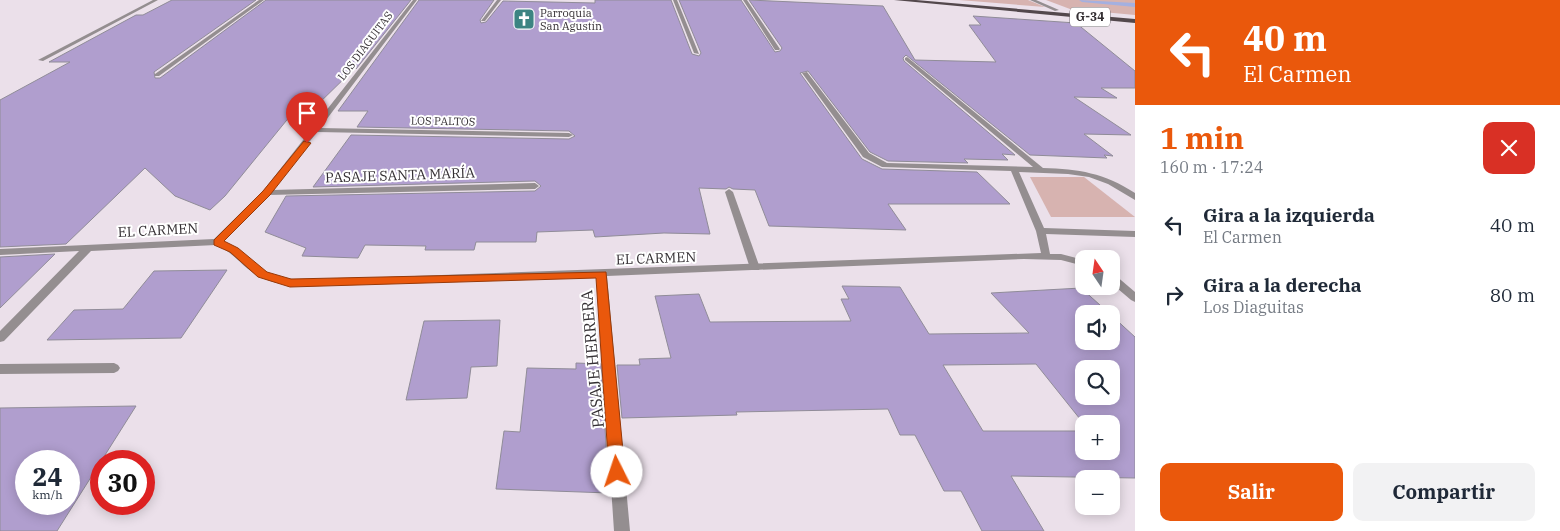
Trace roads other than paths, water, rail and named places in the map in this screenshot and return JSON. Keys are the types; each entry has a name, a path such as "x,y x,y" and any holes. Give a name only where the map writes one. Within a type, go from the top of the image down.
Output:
{"main road":[{"name":"G-34","path":"897,0 1135,21"},
{"name":"G-34","path":"946,0 1135,17"},
{"path":"1044,13 1057,10"}],"street":[{"path":"41,60 156,0"},
{"path":"157,75 262,0"},
{"name":"LOS DIAGUITAS","path":"217,242 266,193 317,130 415,0"},
{"path":"483,20 498,0"},
{"path":"675,0 697,53"},
{"path":"745,0 777,49"},
{"path":"1032,0 1057,10"},
{"path":"907,59 1041,170"},
{"path":"805,73 866,155 885,165 1084,172 1113,182 1135,197"},
{"name":"LOS PALTOS","path":"317,130 569,135"},
{"path":"1014,170 1041,231 1046,256"},
{"name":"PASAJE SANTA MARÍA","path":"266,193 535,186"},
{"path":"729,192 755,268"},
{"path":"1041,231 1135,234"},
{"name":"EL CARMEN","path":"0,252 217,242 234,250 262,274 290,283 602,274 1046,256 1075,261"},
{"path":"0,338 88,248"},
{"name":"PASAJE HERRERA","path":"602,274 622,531"},
{"path":"1120,285 1135,298"},
{"path":"0,369 114,368"}],"waterway":[{"path":"1082,0 1135,5"}],"place":[{"name":"Parroquia San Agustín","path":"524,19"}]}
